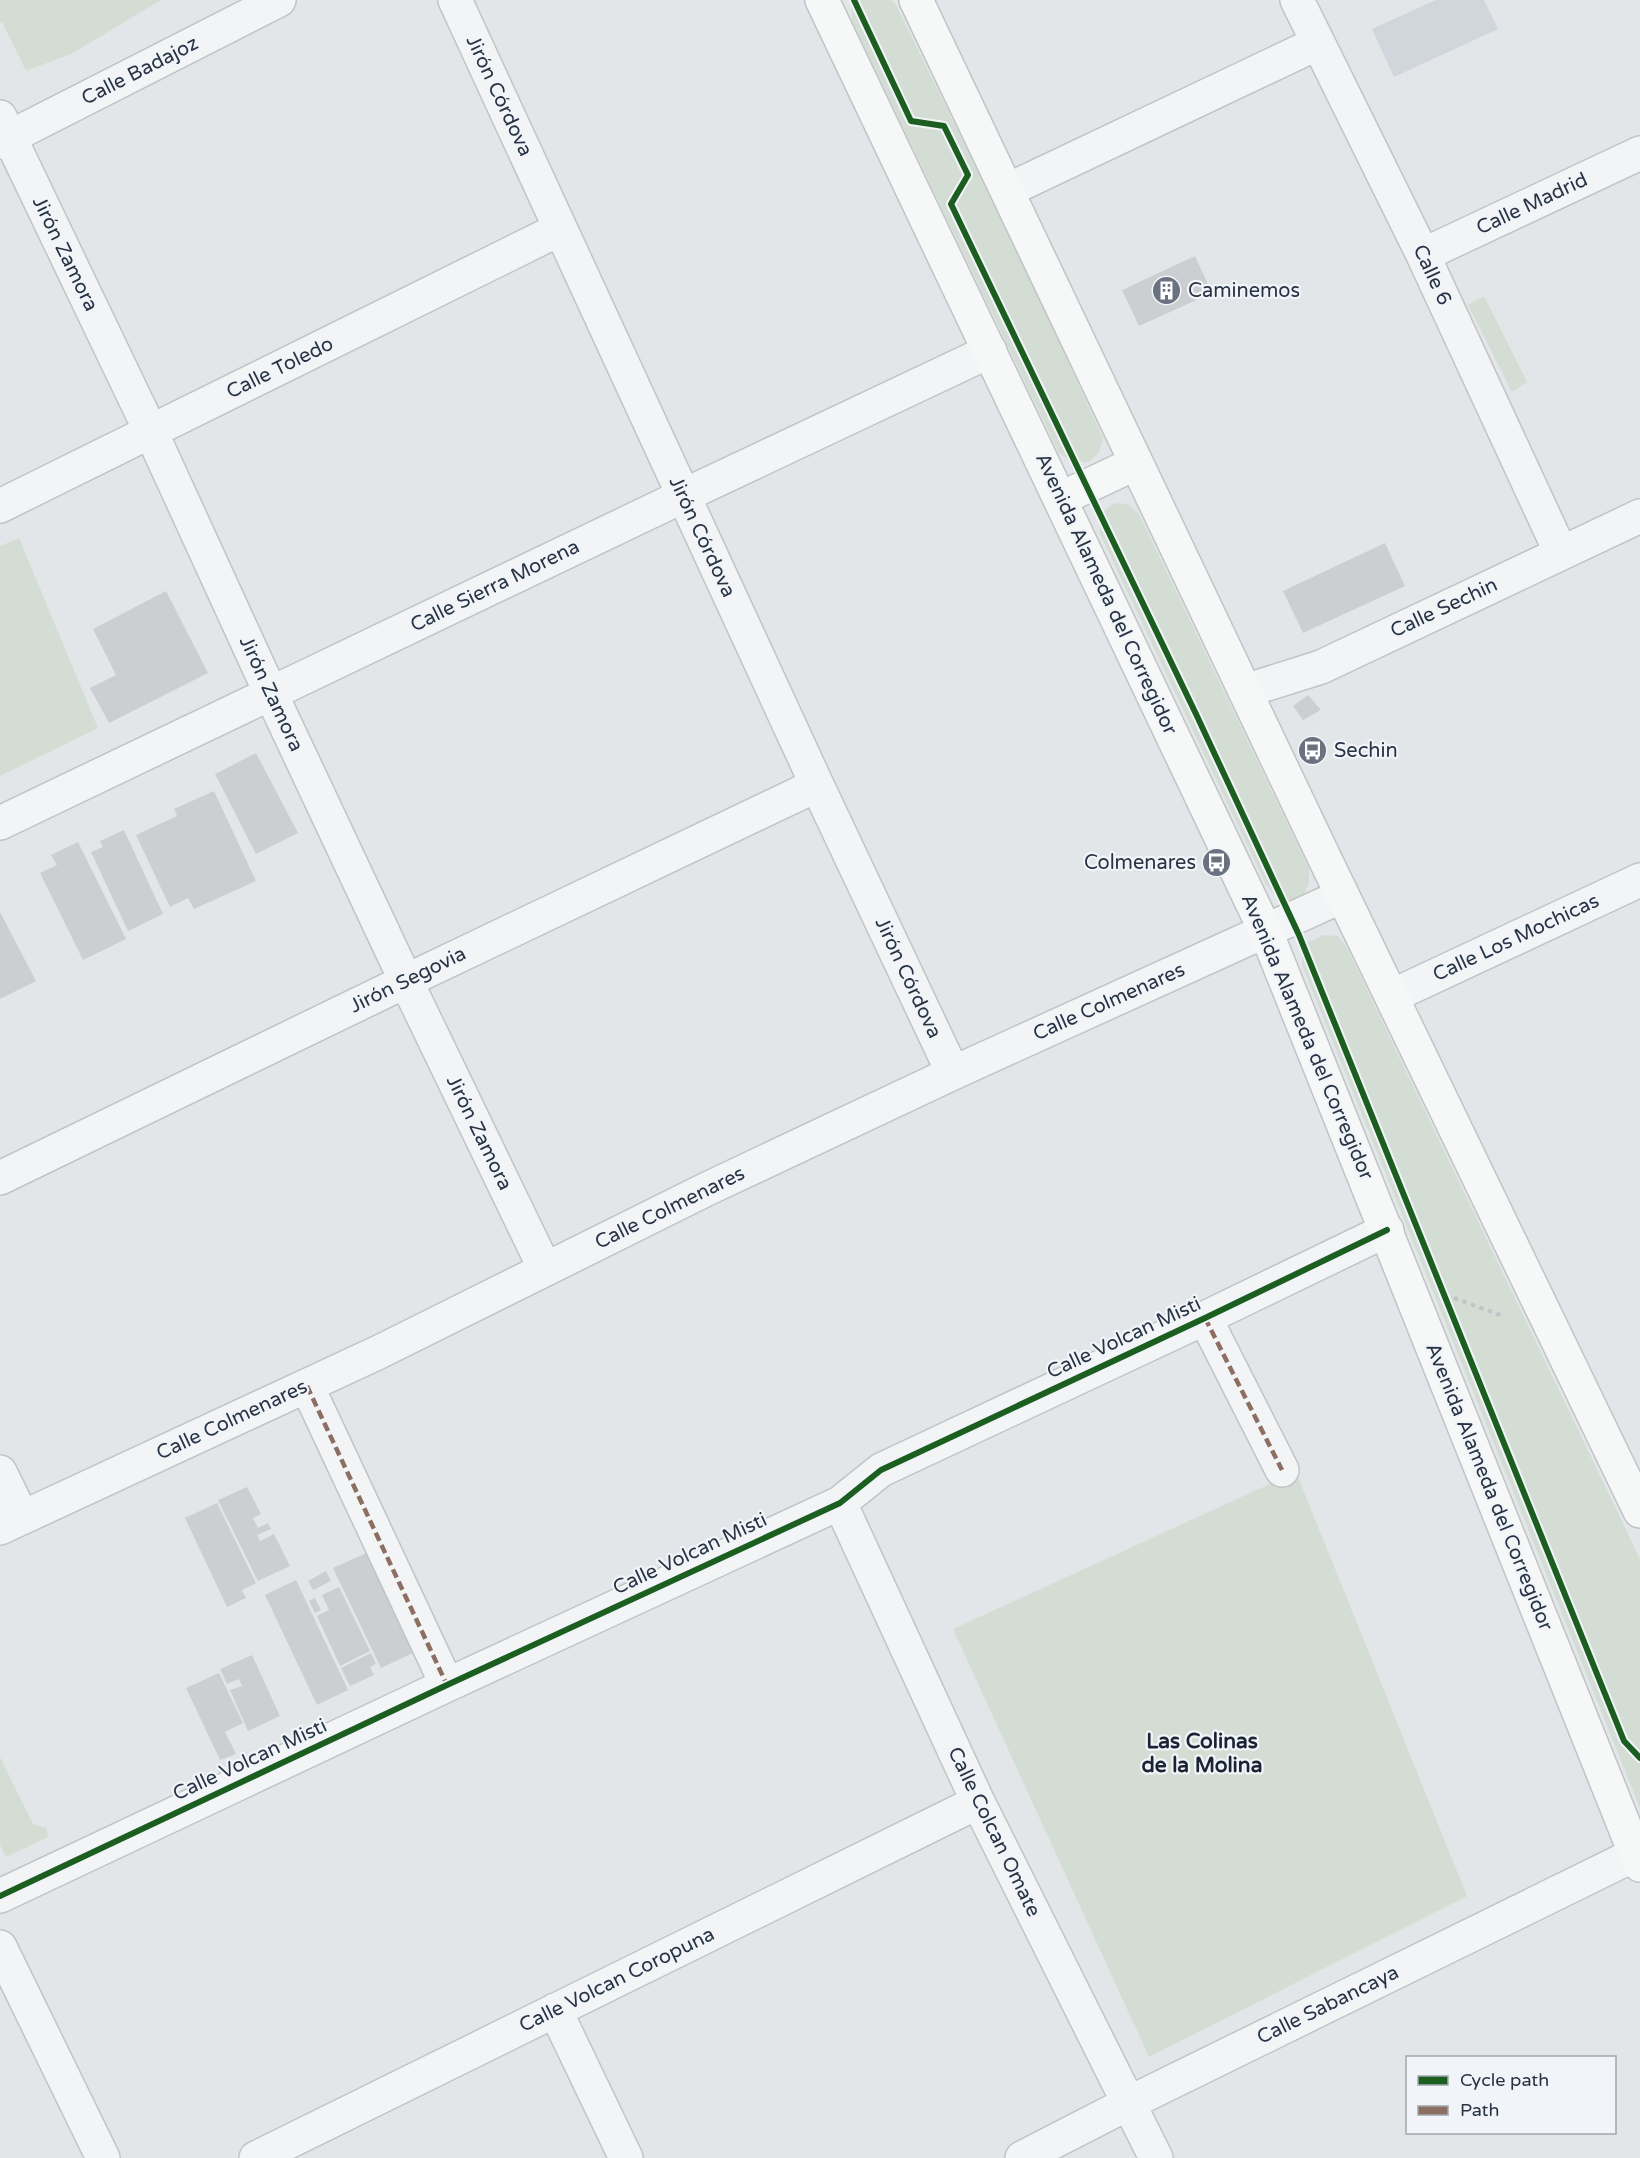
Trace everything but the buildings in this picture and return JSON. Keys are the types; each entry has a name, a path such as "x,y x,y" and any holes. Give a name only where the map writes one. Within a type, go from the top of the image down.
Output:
{"main road":[{"name":"Avenida Alameda del Corregidor","path":"822,0 1266,932 1638,1859"},
{"path":"916,0 1342,896 1640,1511"},
{"path":"1060,499 1136,463"}],"street":[{"name":"Calle Badajoz","path":"3,132 279,0"},
{"name":"Jirón Córdova","path":"455,0 817,785 953,1073"},
{"name":"Calle 6","path":"1297,0 1423,255 1561,553"},
{"path":"1008,190 1318,42"},
{"name":"Jirón Zamora","path":"3,132 151,432 406,981 545,1269"},
{"name":"Calle Madrid","path":"1423,255 1640,153"},
{"name":"Calle Toledo","path":"0,506 560,229"},
{"name":"Calle Sierra Morena","path":"0,823 990,351"},
{"name":"Calle Sechin","path":"1245,691 1321,667 1640,516"},
{"name":"Jirón Segovia","path":"0,1178 817,785"},
{"name":"Calle Los Mochicas","path":"1392,996 1640,880"},
{"name":"Calle Colmenares","path":"11,1522 307,1386 709,1188 953,1073 1342,896"},
{"name":"Calle Volcan Misti","path":"0,1896 840,1503 881,1470 1387,1230"},
{"path":"1205,1318 1282,1470"},
{"path":"307,1386 447,1685"},
{"path":"0,1472 11,1522"},
{"name":"Calle Colcan Omate","path":"840,1503 978,1802 1156,2158"},
{"name":"Calle Volcan Coropuna","path":"256,2158 978,1802"},
{"name":"Calle Sabancaya","path":"1022,2158 1129,2103 1638,1859"},
{"path":"0,1947 103,2158"},
{"path":"555,2010 626,2158"}],"path":[{"path":"1445,1295 1449,1306"},
{"path":"1445,1295 1506,1317"}],"shaded area":[{"path":"0,0 161,0 73,53 26,71 2,22 0,23"},
{"path":"859,0 891,0 895,3 1024,265 1103,438 1099,453 1089,462 1072,462 1059,453 852,21 852,8"},
{"path":"1436,0 1484,0 1498,29 1394,77 1372,29"},
{"path":"1484,296 1527,382 1512,392 1468,305"},
{"path":"1116,503 1128,504 1139,514 1309,869 1309,883 1304,894 1292,900 1277,897 1266,885 1100,534 1102,515"},
{"path":"19,538 98,728 0,776 0,546"},
{"path":"1323,935 1338,936 1346,946 1640,1559 1640,1808 1302,965 1302,953 1307,943"},
{"path":"1296,1472 1467,1896 1149,2057 953,1629"},
{"path":"0,1757 33,1824 46,1828 48,1837 6,1857 0,1845"}],"marked path":[{"path":"1205,1318 1282,1470"},
{"path":"307,1386 447,1685"}],"cycle path":[{"path":"854,0 911,121 944,126 968,175 951,204 1196,714 1299,935 1624,1741 1640,1758"},
{"path":"0,1896 840,1503 881,1470 1387,1230"}],"place":[{"name":"Caminemos","path":"1167,291"},
{"name":"Sechin","path":"1313,751"},
{"name":"Colmenares","path":"1217,863"}],"district":[{"name":"Las Colinas de la Molina","path":"1202,1753"}]}
